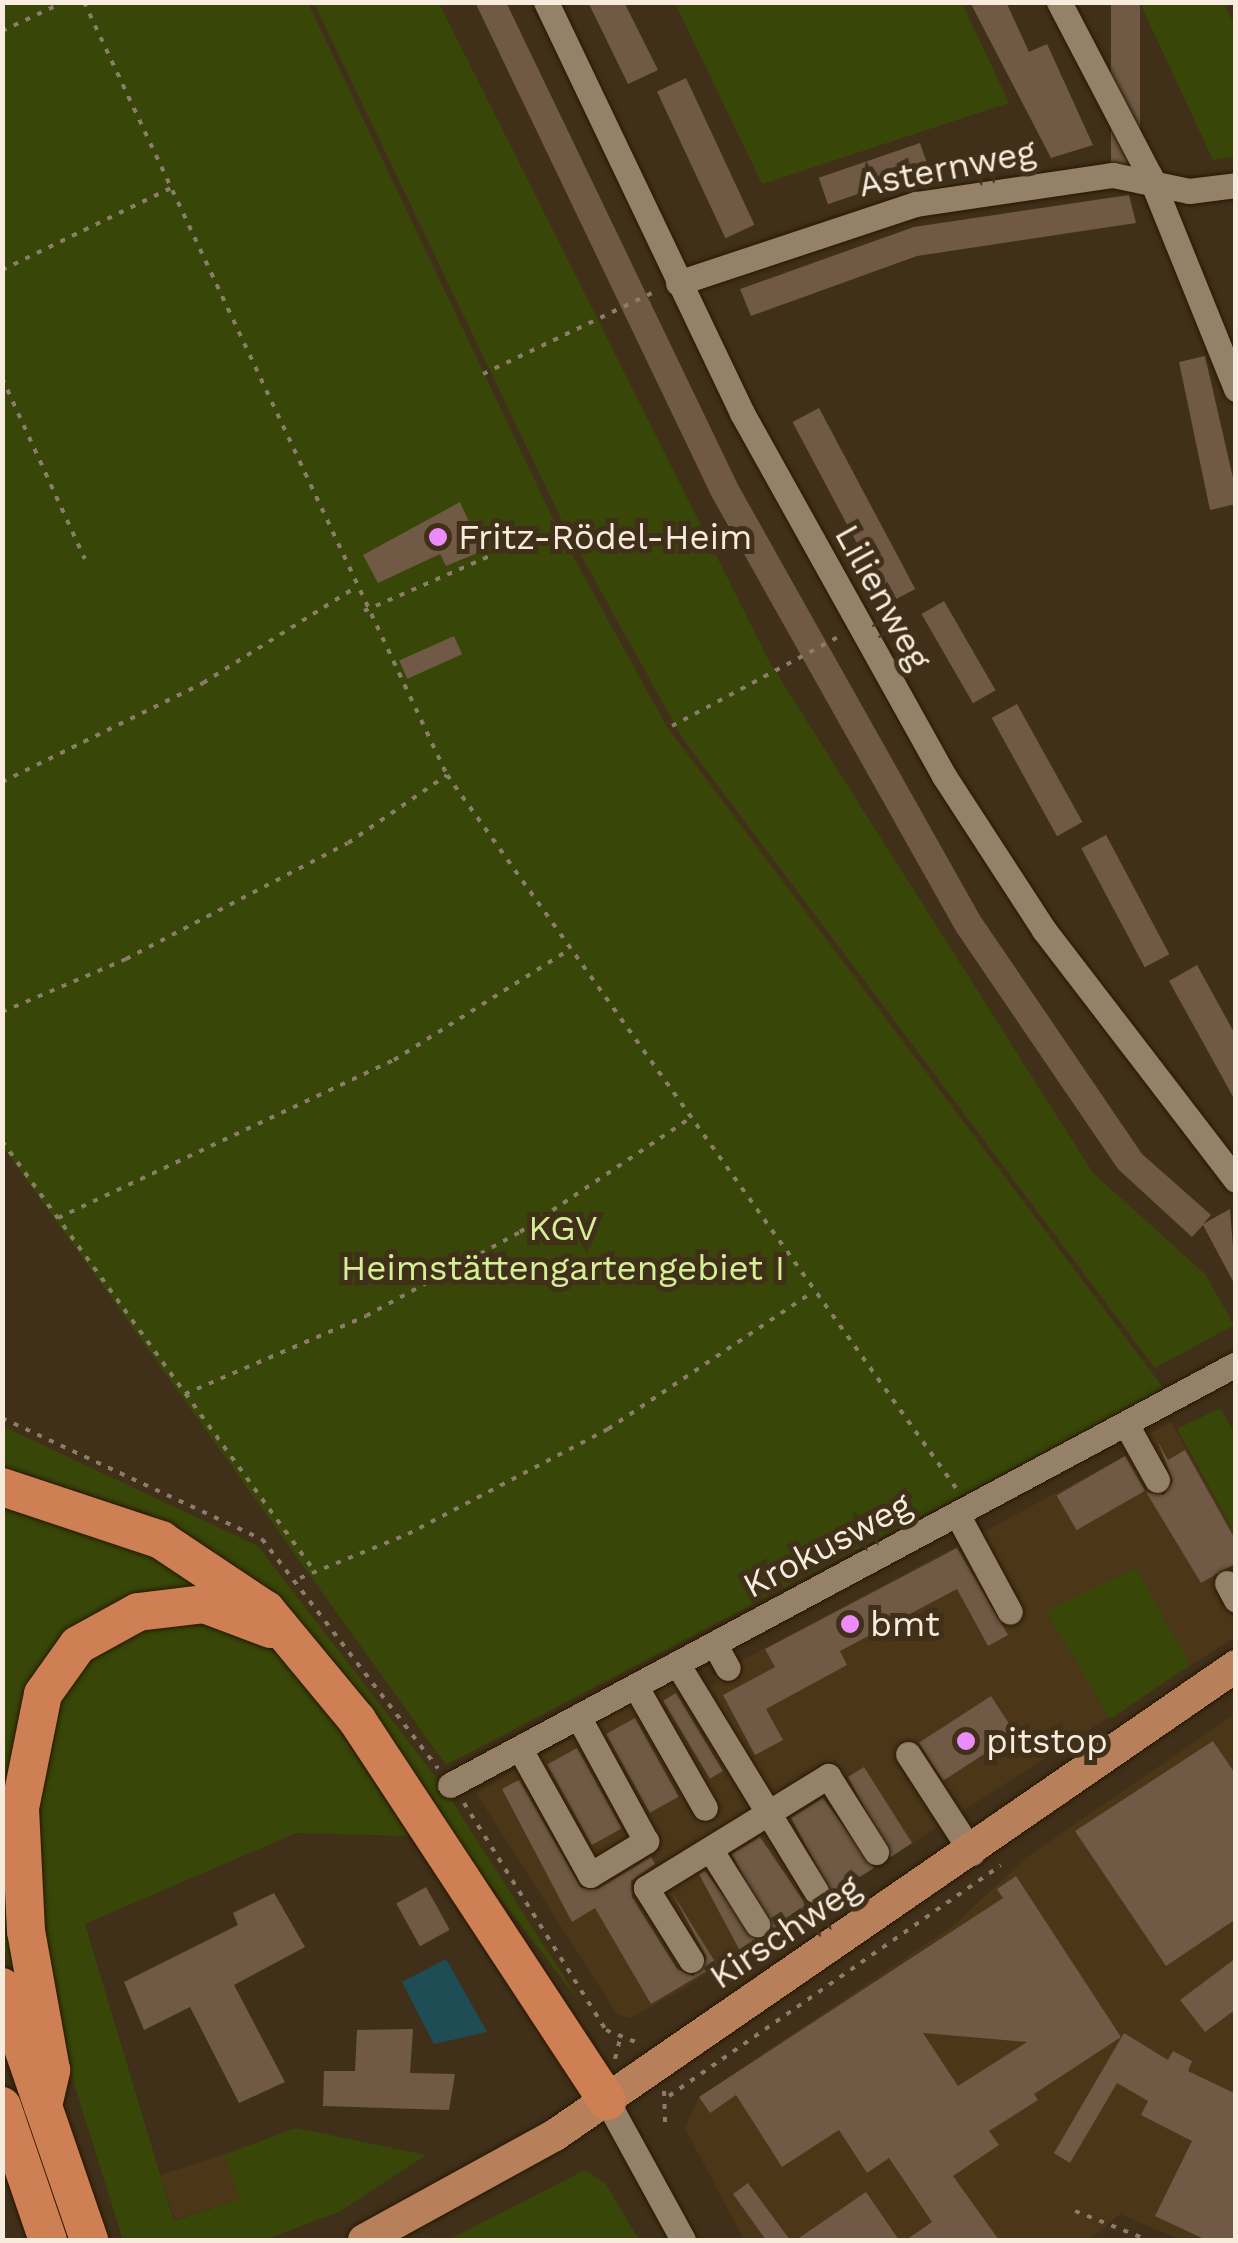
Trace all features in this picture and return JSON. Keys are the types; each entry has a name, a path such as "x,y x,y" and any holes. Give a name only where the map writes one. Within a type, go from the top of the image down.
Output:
{"highway":[{"path":"2,1487 204,1562 308,1657 607,2100"},
{"path":"43,2106 51,2070 26,1931 20,1808 25,1754 50,1680 101,1628 179,1605 240,1614 308,1657"},
{"path":"2,1987 89,2240"},
{"path":"2,2106 48,2240"}],"main road":[{"name":"Kirschweg","path":"364,2240 607,2100 972,1853 1236,1666"}],"street":[{"name":"Lilienweg","path":"546,2 678,283 858,627 1008,881 1236,1180"},
{"path":"1059,2 1150,176 1236,388"},
{"name":"Asternweg","path":"678,283 902,207 1150,176 1188,191 1236,185"},
{"name":"Krokusweg","path":"450,1784 789,1609 958,1502 1126,1424 1236,1364"},
{"path":"1126,1424 1157,1480"},
{"path":"958,1502 1010,1612"},
{"path":"715,1644 728,1668"},
{"path":"678,1665 816,1892"},
{"path":"636,1687 705,1808"},
{"path":"520,1749 590,1875 646,1841 579,1718"},
{"path":"908,1754 972,1853"},
{"path":"691,1960 646,1888 828,1776 876,1852"},
{"path":"710,1849 757,1924"},
{"path":"607,2100 682,2240"}],"path":[{"path":"2,31 64,2"},
{"path":"84,2 353,589 447,776 814,1292 958,1502"},
{"path":"2,270 172,188"},
{"path":"483,374 678,283"},
{"path":"2,378 85,558"},
{"path":"364,611 490,556"},
{"path":"2,782 203,683 353,589"},
{"path":"672,726 858,627"},
{"path":"2,1012 126,960 348,843 447,776"},
{"path":"58,1218 394,1060 569,950"},
{"path":"186,1394 366,1316 520,1232 690,1119"},
{"path":"2,1141 313,1569"},
{"path":"299,1578 313,1569 408,1534 608,1429 814,1292"},
{"path":"609,2033 640,2046"},
{"path":"665,2126 668,2096"},
{"path":"1074,2212 1148,2240"}],"shaded area":[{"path":"1171,1422 1235,1534 1235,1637 690,1985 631,2018 617,2014 476,1793 673,1680 695,1695 716,1683 713,1676 1131,1453 1126,1446"},
{"path":"1235,1714 1235,2240 1181,2240 1120,2214 1089,2240 744,2240 685,2128 699,2097 953,1926 1027,1857"},
{"path":"225,2154 240,2199 175,2220 160,2175"}],"green space":[{"name":"KGV Heimstättengartengebiet I","path":"2,3 308,3 557,527 667,727 1164,1389 446,1765 3,1147"},
{"path":"314,3 439,3 770,663 1093,1173 1205,1274 1234,1325 1155,1368 683,739 564,525"},
{"path":"675,3 962,3 1009,103 762,184"},
{"path":"1140,3 1234,3 1226,7 1235,26 1235,156 1213,160"},
{"path":"1220,1408 1235,1434 1235,1533 1177,1429"},
{"path":"2,1426 258,1546 441,1784 584,2008 282,1610 244,1572 147,1513 3,1467"},
{"path":"2,1502 105,1534 225,1590 48,1663 22,2001 2,1944"},
{"path":"1136,1568 1190,1665 1110,1719 1046,1611"},
{"path":"188,1618 242,1630 298,1669 409,1836 296,1833 85,1924 174,2221 239,2199 225,2154 296,2128 426,2155 339,2212 264,2240 123,2240 48,2000 34,1792 64,1684 109,1639"},
{"path":"585,2170 605,2183 639,2240 448,2240"}],"water":[{"path":"446,1959 487,2032 434,2044 402,1982"}],"building":[{"path":"475,2 506,2 738,485 980,916 1142,1154 1211,1215 1203,1224 1230,1209 1236,1287 1203,1225 1192,1237 1118,1169 956,931 712,497"},
{"path":"588,2 624,2 658,70 628,84"},
{"path":"970,2 1006,2 1029,52 1047,44 1093,145 1051,158"},
{"path":"1111,2 1140,2 1140,189 1111,189"},
{"path":"686,78 754,225 725,238 657,92"},
{"path":"920,143 929,169 828,204 819,178"},
{"path":"1129,195 1136,223 917,256 751,316 740,289 914,227"},
{"path":"1205,356 1236,491 1236,504 1210,510 1179,362"},
{"path":"819,408 915,589 889,603 793,422"},
{"name":"Fritz-Rödel-Heim","path":"460,502 482,551 446,566 440,554 378,583 363,555"},
{"path":"944,601 996,690 973,703 921,614"},
{"path":"454,636 462,654 407,679 399,660"},
{"path":"1017,704 1082,822 1057,836 992,718"},
{"path":"1106,835 1169,954 1145,967 1081,848"},
{"path":"1197,965 1236,1036 1236,1102 1169,981"},
{"path":"1158,1442 1168,1460 1185,1450 1236,1541 1236,1563 1201,1583 1146,1492 1164,1495 1173,1481"},
{"path":"1125,1456 1145,1491 1077,1530 1057,1496"},
{"path":"957,1548 1008,1635 988,1646 957,1589 840,1651 847,1665 766,1709 783,1740 755,1755 723,1695 775,1667 765,1649"},
{"path":"676,1693 723,1771 710,1779 663,1701"},
{"name":"pitstop","path":"991,1696 1016,1734 943,1781 919,1743"},
{"path":"635,1718 679,1797 650,1813 606,1734"},
{"path":"1213,1741 1236,1775 1236,1919 1166,1966 1075,1831"},
{"path":"577,1748 622,1828 592,1845 547,1764"},
{"path":"864,1767 912,1843 891,1857 848,1777"},
{"path":"519,1780 581,1888 598,1889 651,1857 655,1864 631,1881 632,1897 677,1969 693,1976 707,1958 671,1891 717,1965 651,2004 595,1908 572,1922 502,1789"},
{"path":"823,1798 874,1868 832,1894 791,1818"},
{"path":"760,1837 809,1909 771,1932 732,1854"},
{"path":"705,1871 757,1940 740,1951 699,1874"},
{"path":"1016,1876 1121,2037 1034,2094 1038,2100 989,2131 999,2145 953,2176 999,2240 906,2240 932,2222 889,2158 867,2173 839,2130 782,2167 736,2095 710,2113 699,2097 1003,1898 997,1889","holes":["923,2033 1027,2042 958,2086"]},
{"path":"426,1887 450,1930 420,1946 396,1903"},
{"path":"274,1893 305,1947 234,1985 285,2082 239,2103 190,2007 144,2030 124,1982 238,1925 233,1913"},
{"path":"1236,1958 1236,2009 1205,2032 1180,2000"},
{"path":"413,2029 410,2073 455,2074 449,2110 323,2106 324,2071 355,2071 357,2030"},
{"path":"1124,2033 1168,2060 1173,2051 1192,2061 1188,2071 1236,2094 1236,2240 1206,2240 1155,2216 1192,2141 1141,2115 1148,2101 1117,2083 1070,2163 1054,2153"},
{"path":"748,2183 790,2240 766,2240 733,2194"},
{"path":"866,2192 899,2240 796,2240"}],"place":[{"name":"Fritz-Rödel-Heim","path":"438,537"},
{"name":"bmt","path":"850,1624"},
{"name":"pitstop","path":"966,1741"}]}
